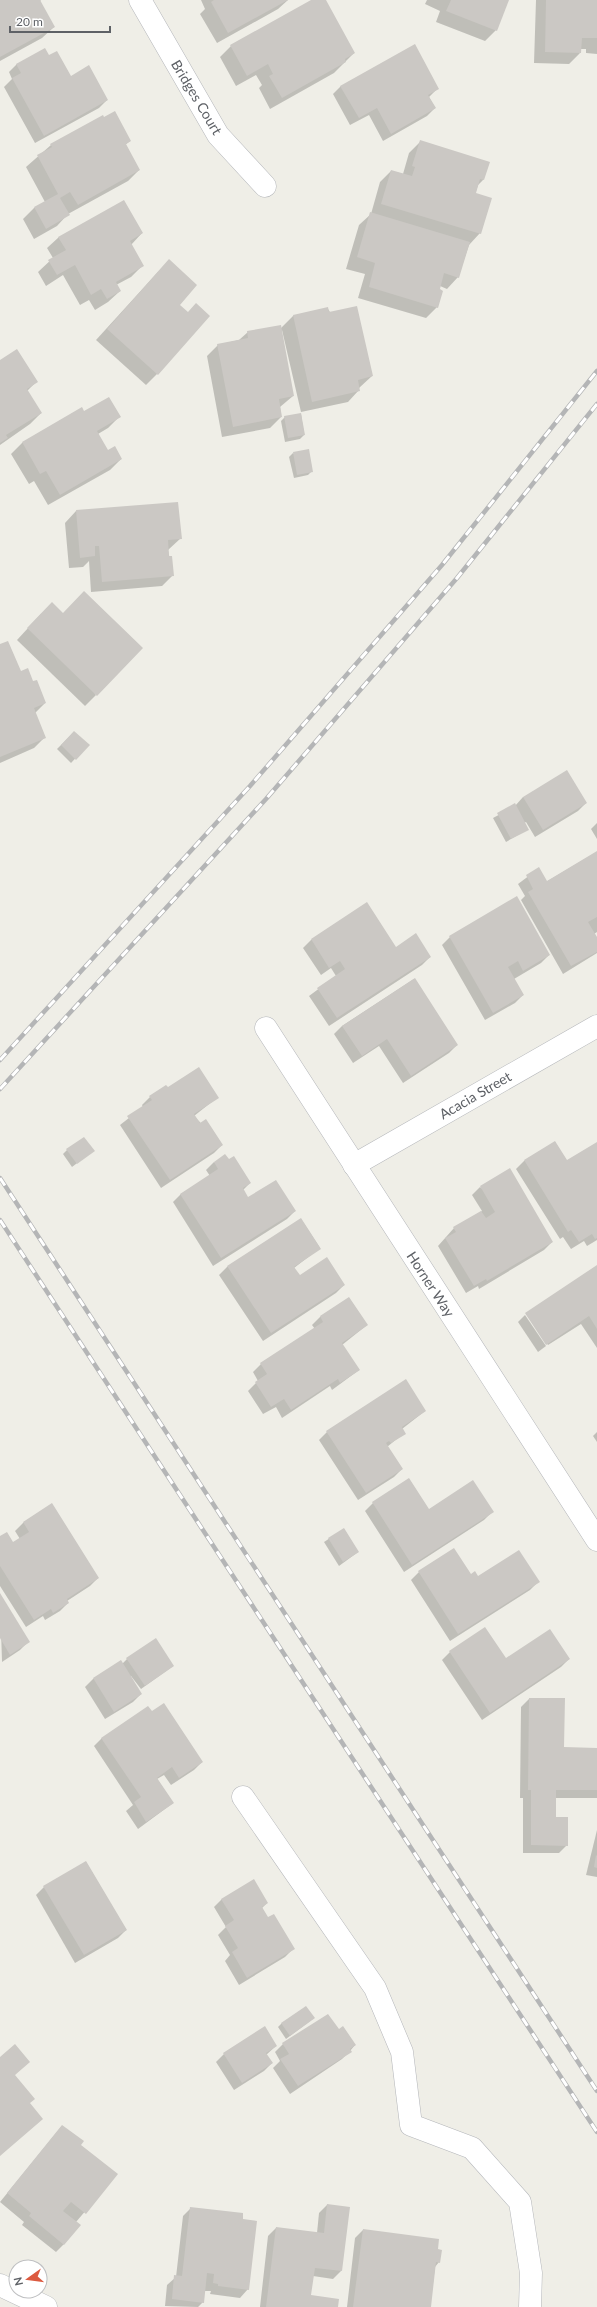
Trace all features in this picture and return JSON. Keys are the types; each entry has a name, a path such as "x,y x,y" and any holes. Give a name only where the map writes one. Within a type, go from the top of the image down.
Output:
{"street":[{"name":"Bridges Court","path":"140,0 218,135 265,186"},
{"name":"Acacia Street","path":"354,1165 597,1026"},
{"name":"Horner Way","path":"266,1028 597,1540"},
{"path":"243,1797 375,1988 402,2052 411,2124 472,2148 520,2202 531,2273 530,2307"},
{"path":"0,2285 46,2307"}],"building":[{"path":"0,0 40,0 55,27 0,57"},
{"path":"214,0 288,0 228,33 211,2"},
{"path":"311,0 326,0 355,53 345,59 346,62 282,98 269,76 273,74 268,64 247,76 230,45"},
{"path":"451,0 509,0 497,31 446,11"},
{"path":"546,0 597,0 597,38 582,38 581,53 545,52"},
{"path":"415,44 439,89 428,95 436,108 391,134 377,108 359,118 340,86"},
{"path":"45,48 49,55 57,51 71,76 89,65 108,100 44,136 12,78 21,73 16,64"},
{"path":"115,111 131,141 126,144 140,170 78,205 70,192 60,198 70,215 46,229 34,207 58,194 37,155 52,147 50,144 103,115 104,117"},
{"path":"420,140 490,162 484,180 480,179 476,193 492,198 481,234 381,204 391,170 412,176 415,167 412,166"},
{"path":"124,200 143,233 130,241 144,266 116,282 121,291 107,299 101,289 91,295 75,265 57,275 48,260 66,250 58,237"},
{"path":"370,212 470,242 459,278 444,273 440,289 443,291 438,308 369,287 375,263 357,257"},
{"path":"169,259 197,285 180,305 188,312 196,303 210,316 158,375 107,329"},
{"path":"357,306 373,376 358,380 360,391 312,402 293,315 328,307 329,312"},
{"path":"281,325 294,396 279,399 282,417 233,427 217,344 248,338 247,331"},
{"path":"17,349 38,382 27,389 42,413 6,435 8,438 0,443 0,360"},
{"path":"109,397 121,417 97,431 108,450 115,446 122,459 60,495 46,471 40,474 22,442 82,407 84,411"},
{"path":"301,413 305,435 288,438 284,416"},
{"path":"309,449 313,472 297,475 293,452"},
{"path":"178,502 182,539 168,540 169,556 172,556 174,576 102,582 99,546 95,546 95,556 80,558 76,510"},
{"path":"84,591 143,648 97,696 27,628 52,602 63,613"},
{"path":"8,641 21,671 28,668 33,681 37,680 46,703 34,708 46,738 0,757 0,644"},
{"path":"74,731 90,745 76,760 61,745"},
{"path":"567,770 587,803 543,830 523,797"},
{"path":"515,803 529,830 511,839 497,813"},
{"path":"597,851 597,917 588,922 597,937 597,952 571,966 528,892 533,889 526,875 539,867 547,881"},
{"path":"517,896 550,955 523,971 518,961 508,967 524,995 493,1013 449,936"},
{"path":"367,902 396,947 416,933 431,957 337,1018 317,988 345,969 340,961 329,968 311,939"},
{"path":"415,978 458,1045 411,1076 387,1039 362,1056 342,1026"},
{"path":"199,1067 219,1098 194,1114 200,1123 206,1119 223,1145 170,1180 127,1116 152,1100 149,1096 166,1085 168,1087"},
{"path":"84,1137 95,1151 77,1164 66,1149"},
{"path":"555,1141 567,1160 597,1142 597,1238 595,1239 592,1234 579,1242 571,1230 568,1232 524,1160"},
{"path":"225,1154 229,1159 234,1156 251,1183 243,1188 248,1197 276,1180 296,1211 221,1258 180,1194 218,1169 214,1162"},
{"path":"510,1168 553,1242 487,1281 486,1279 474,1286 445,1238 456,1232 453,1227 481,1211 486,1218 495,1212 480,1186"},
{"path":"301,1218 321,1249 294,1267 300,1275 327,1257 345,1285 271,1333 227,1266"},
{"path":"597,1265 597,1329 589,1316 546,1345 525,1313"},
{"path":"349,1297 368,1325 342,1343 360,1370 340,1383 338,1379 291,1410 284,1399 271,1407 255,1382 267,1374 260,1363 323,1322 320,1316"},
{"path":"406,1379 426,1411 402,1427 406,1434 391,1443 389,1441 386,1443 403,1469 366,1493 326,1431"},
{"path":"409,1478 429,1509 473,1480 494,1512 412,1565 372,1502"},
{"path":"52,1503 99,1578 67,1599 69,1603 53,1613 51,1609 34,1620 0,1566 0,1536 7,1532 13,1542 29,1532 23,1522"},
{"path":"344,1528 359,1552 343,1562 328,1538"},
{"path":"454,1548 471,1574 475,1571 478,1576 519,1550 540,1582 458,1634 418,1571"},
{"path":"0,1593 30,1642 10,1655 0,1638"},
{"path":"485,1627 506,1658 550,1629 570,1659 490,1713 449,1651"},
{"path":"156,1638 174,1666 145,1686 126,1658"},
{"path":"121,1660 142,1694 114,1712 93,1678"},
{"path":"529,1698 565,1698 564,1747 597,1748 597,1790 556,1790 556,1817 568,1817 568,1846 531,1845 531,1790 528,1790"},
{"path":"164,1703 203,1762 179,1778 172,1767 157,1778 174,1803 146,1822 134,1802 141,1797 101,1738 148,1706 152,1711"},
{"path":"596,1855 597,1856 597,1868 594,1867"},
{"path":"86,1861 127,1930 84,1955 43,1886"},
{"path":"254,1879 268,1903 262,1907 268,1917 274,1914 295,1949 247,1978 232,1952 238,1948 225,1926 234,1920 221,1899"},
{"path":"306,2006 315,2018 290,2036 281,2023"},
{"path":"328,2014 339,2029 343,2026 356,2045 350,2049 352,2052 298,2086 280,2059 289,2054 282,2043"},
{"path":"265,2026 277,2046 266,2053 273,2063 242,2083 223,2053"},
{"path":"15,2044 30,2062 15,2075 35,2099 30,2103 43,2119 0,2156 0,2057"},
{"path":"62,2125 84,2141 81,2145 118,2174 86,2214 71,2202 63,2211 81,2225 64,2245 29,2216 31,2213 7,2193"},
{"path":"327,2204 350,2207 342,2271 315,2268 311,2295 339,2299 338,2307 266,2307 276,2227 324,2233"},
{"path":"190,2207 243,2213 243,2219 257,2221 249,2290 218,2286 218,2284 213,2283 214,2274 207,2273 204,2303 172,2299 174,2275 182,2276"},
{"path":"363,2229 439,2239 438,2249 442,2250 440,2263 436,2262 431,2307 353,2307"}],"railway":[{"path":"0,1060 250,786 442,565 597,371"},
{"path":"0,1089 266,799 457,578 597,404"},
{"path":"0,1178 597,2091"},
{"path":"0,1220 597,2132"}]}
